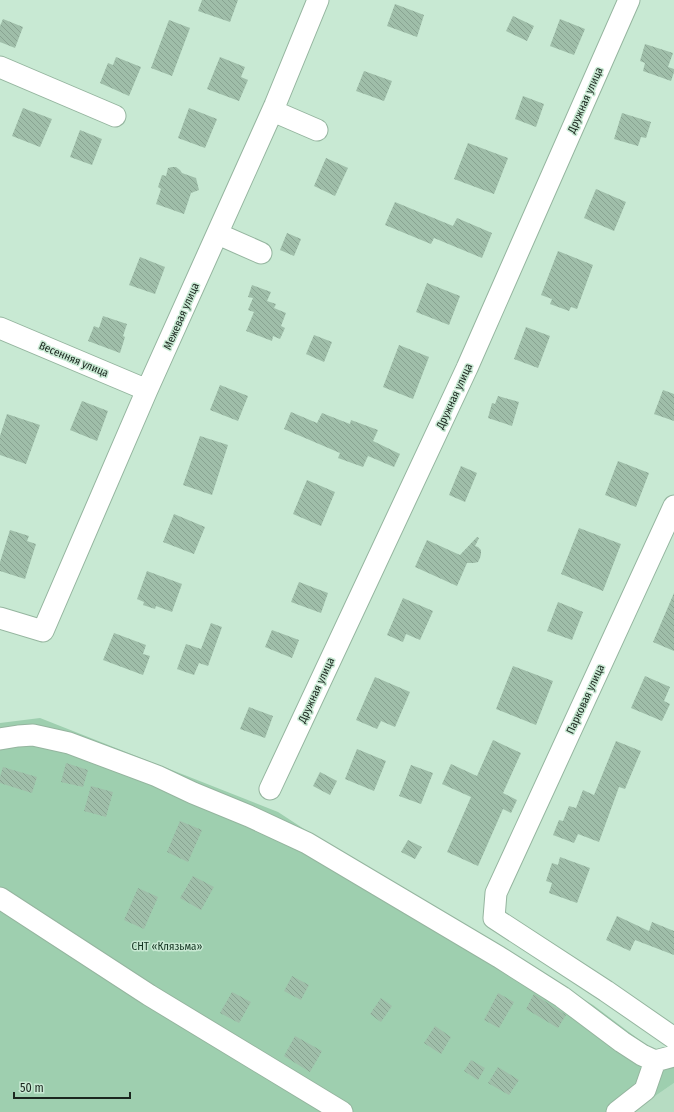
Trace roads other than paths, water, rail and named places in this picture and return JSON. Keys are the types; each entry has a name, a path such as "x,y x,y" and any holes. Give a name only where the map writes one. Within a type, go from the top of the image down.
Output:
{"street":[{"name":"Межевая улица","path":"0,618 43,631 147,390 273,111 318,0"},
{"name":"Дружная улица","path":"270,789 467,368 628,0"},
{"path":"0,67 115,116"},
{"path":"273,111 317,130"},
{"path":"218,234 261,253"},
{"name":"Весенняя улица","path":"0,328 147,390"},
{"name":"Парковая улица","path":"674,506 496,893 494,918 606,991 674,1038"},
{"path":"0,739 33,735 69,743 157,776 193,793 249,816 307,843 505,961 562,997 622,1042 642,1055 664,1059 645,1090 617,1112"},
{"path":"0,898 149,995 342,1112"}],"park label":[{"name":"СНТ «Клязьма»","path":"167,946"}]}
